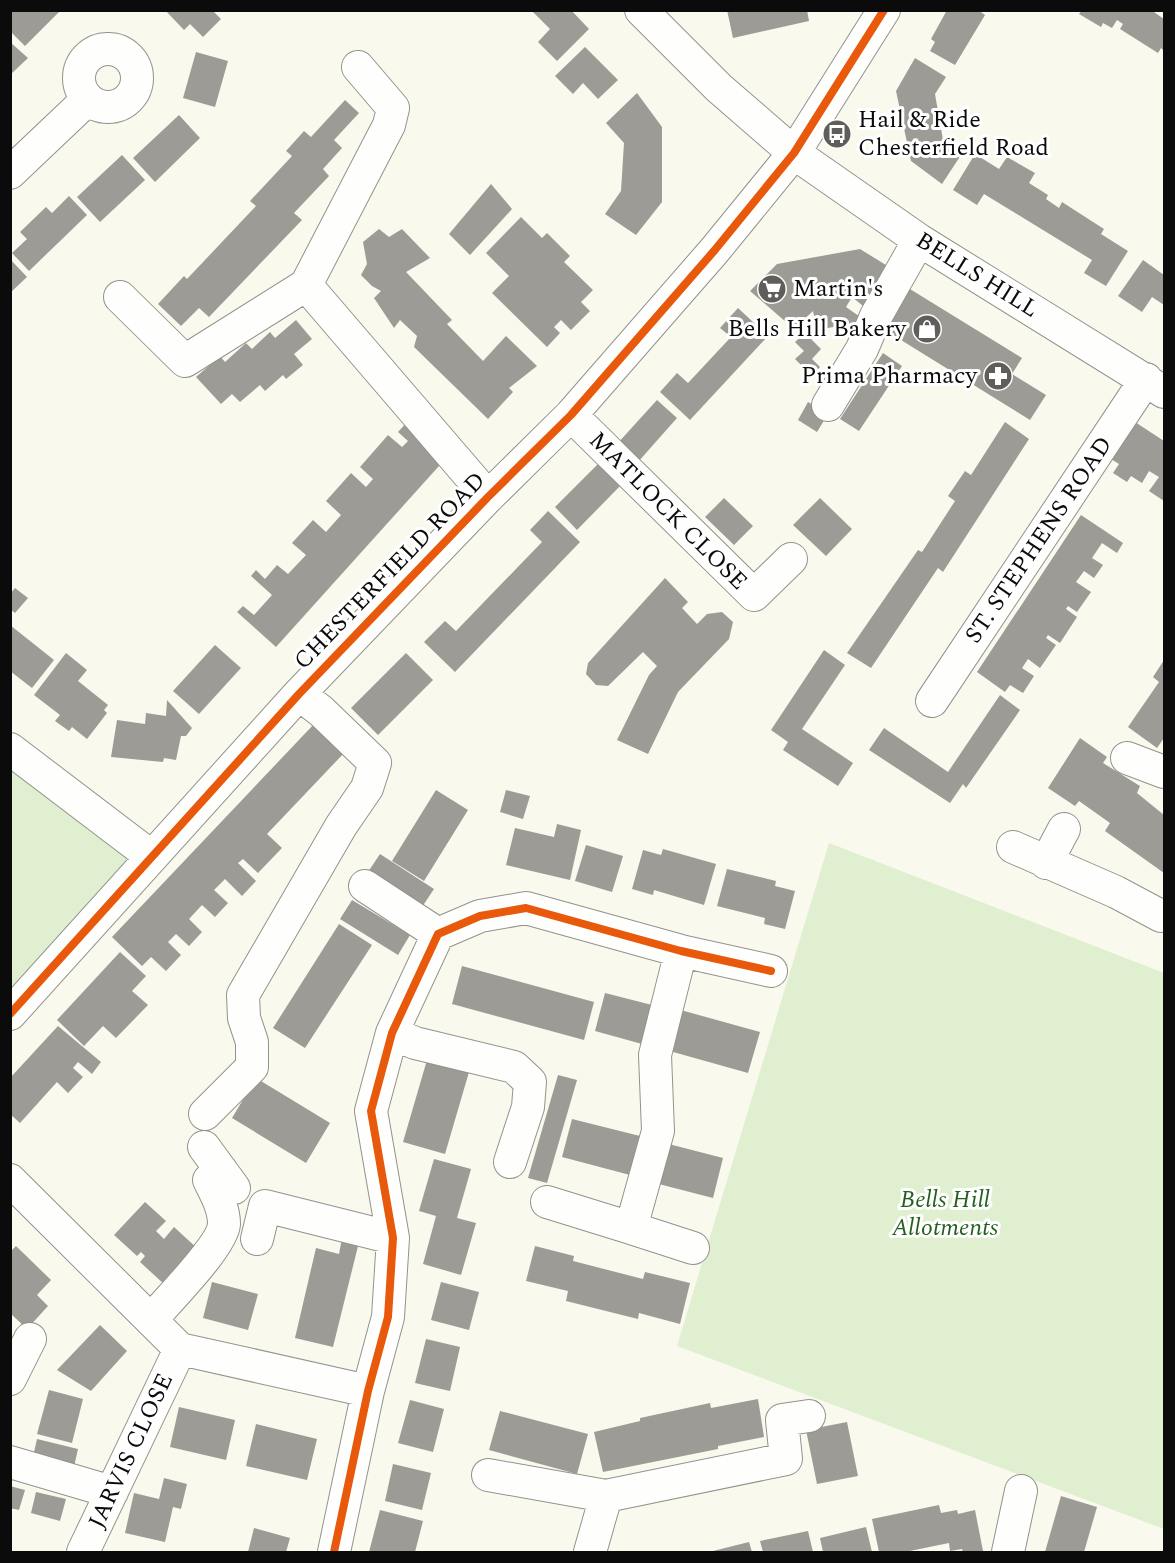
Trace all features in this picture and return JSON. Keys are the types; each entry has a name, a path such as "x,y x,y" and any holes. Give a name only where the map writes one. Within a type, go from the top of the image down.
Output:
{"street":[{"name":"BELLS HILL","path":"641,10 719,88 794,153 919,240 1155,385"},
{"name":"CHESTERFIELD ROAD","path":"10,1014 299,694 488,496 571,415 714,251 794,153 884,10"},
{"path":"120,297 185,361 306,285 389,125 393,108 358,67"},
{"path":"10,173 88,99"},
{"path":"828,405 862,349 876,316 919,240"},
{"path":"306,285 488,496"},
{"name":"ST. STEPHENS ROAD","path":"932,701 1155,385"},
{"name":"MATLOCK CLOSE","path":"571,415 754,596 791,559"},
{"path":"204,1114 252,1067 252,1042 244,1018 243,995 341,826 367,788 375,763 321,711 299,694"},
{"path":"10,750 152,857"},
{"path":"1127,758 1164,772"},
{"path":"1046,863 1064,829"},
{"path":"1013,847 1116,892 1164,916"},
{"path":"365,886 438,934"},
{"path":"334,1552 368,1391 388,1317 393,1238 370,1112 392,1034 438,934 480,916 526,908 681,951 771,971"},
{"path":"631,1228 658,1131 655,1055 681,951"},
{"path":"392,1034 415,1043 514,1067 530,1082 528,1107 510,1162"},
{"path":"151,1320 217,1243 224,1226 220,1200 209,1180 220,1170"},
{"path":"10,1180 180,1349 368,1391"},
{"path":"547,1202 693,1248"},
{"path":"257,1239 266,1206 393,1238"},
{"path":"10,1379 30,1339"},
{"name":"JARVIS CLOSE","path":"83,1552 180,1349"},
{"path":"488,1475 606,1496 786,1459 782,1420 809,1416"},
{"path":"10,1462 111,1492"},
{"path":"1008,1552 1021,1491"},
{"path":"590,1552 606,1496"}],"green space":[{"path":"11,749 152,857 11,1014"},
{"name":"Bells Hill Allotments","path":"829,843 1164,973 1164,1529 677,1346"}],"building":[{"path":"13,10 61,10 25,46 10,31 10,13"},
{"path":"165,10 212,10 221,19 203,37 190,24 184,30"},
{"path":"535,10 571,10 589,29 557,61 538,42 550,29 533,12"},
{"path":"727,10 807,10 809,21 733,38"},
{"path":"947,10 978,10 985,15 955,65 930,51 935,42 931,39"},
{"path":"1082,10 1151,10 1164,19 1164,51 1161,48 1158,53 1120,29 1123,24 1117,20 1112,28 1103,23 1101,27 1079,14"},
{"path":"10,42 28,58 10,75"},
{"path":"585,47 618,80 598,99 583,83 573,94 555,76"},
{"path":"196,52 228,61 215,107 183,98"},
{"path":"915,58 946,77 935,94 943,140 963,152 942,184 911,161 896,91"},
{"path":"637,93 662,127 662,202 636,235 605,214 621,191 624,143 606,123"},
{"path":"345,100 359,113 334,140 342,148 323,169 329,176 294,213 302,220 209,317 199,308 181,326 158,304 184,276 187,279 256,206 250,201 292,156 286,151 304,131 311,137"},
{"path":"179,115 200,138 155,182 133,158"},
{"path":"975,154 999,169 1007,157 1035,173 1029,183 1048,195 1046,199 1059,208 1062,202 1104,229 1101,234 1128,251 1106,286 1084,273 1092,260 984,194 977,205 953,190"},
{"path":"122,155 145,180 100,222 77,197"},
{"path":"491,184 512,209 470,255 449,234"},
{"path":"69,196 87,215 29,271 12,253 27,239 20,232 46,207 52,213"},
{"path":"521,217 542,238 547,233 570,256 564,262 593,290 581,302 590,311 571,330 561,320 554,327 560,333 547,347 492,293 509,276 486,253"},
{"path":"379,229 389,237 402,229 430,258 406,272 452,320 447,324 483,361 506,336 537,366 509,388 513,392 488,419 414,347 417,336 400,320 394,328 374,298 381,291 361,275 367,264 363,242"},
{"path":"860,249 894,270 868,310 852,297 846,307 866,321 854,337 844,325 817,330 813,311 794,329 750,291 777,264"},
{"path":"10,259 27,277 10,293"},
{"path":"1143,260 1164,275 1164,305 1152,297 1142,312 1118,296"},
{"path":"905,286 1022,358 1012,374 1046,395 1030,420 880,327"},
{"path":"738,308 768,336 690,420 660,392 677,373 688,383 731,337 720,328"},
{"path":"296,320 312,339 294,354 303,365 286,379 283,375 265,391 260,385 240,402 232,394 221,404 196,377 220,356 225,362 246,343 252,349 270,332 275,338"},
{"path":"805,333 821,349 812,359 820,367 812,376 795,359 804,351 795,342"},
{"path":"883,353 902,366 859,431 840,419"},
{"path":"657,400 677,418 638,462 617,444"},
{"path":"808,402 828,414 817,432 798,420"},
{"path":"409,420 448,456 276,647 237,612 243,606 254,615 272,595 251,576 256,570 265,579 277,565 288,574 306,555 292,543 313,520 326,532 341,515 326,501 351,473 366,487 373,479 360,467 388,435 402,447 408,441 398,432"},
{"path":"1005,422 1029,439 943,572 938,568 871,668 847,653 918,550 922,552 955,501 948,496 965,471 971,475"},
{"path":"1135,422 1164,441 1164,501 1149,491 1159,477 1149,471 1142,483 1131,476 1127,482 1113,473 1119,464 1111,459"},
{"path":"600,462 622,484 577,530 555,507"},
{"path":"724,498 753,526 734,545 705,517"},
{"path":"820,498 852,529 826,556 793,525"},
{"path":"548,511 580,542 455,672 424,642 445,621 456,631 542,542 530,530"},
{"path":"1081,515 1123,543 1117,553 1102,543 1092,558 1103,565 1094,578 1084,571 1076,582 1091,592 1077,612 1068,606 1066,609 1077,617 1060,643 1048,635 1046,638 1056,645 1040,668 1028,659 1022,668 1034,676 1023,693 1010,685 1005,692 977,672"},
{"path":"665,578 688,602 682,608 697,624 707,614 722,612 733,622 729,639 678,692 648,754 617,740 649,675 657,666 643,652 608,686 596,685 586,674 588,663"},
{"path":"15,588 28,598 15,613 10,609 10,594"},
{"path":"10,625 54,660 32,688 10,671"},
{"path":"215,645 241,668 199,714 173,691"},
{"path":"824,650 845,665 802,729 853,763 838,786 783,750 788,742 771,730"},
{"path":"66,653 87,670 78,681 108,705 104,710 107,713 87,739 72,727 69,731 55,721 60,715 34,695"},
{"path":"406,653 433,680 378,735 351,708"},
{"path":"1164,660 1164,738 1157,748 1128,727 1159,682 1153,677"},
{"path":"1000,695 1020,710 966,788 963,784 950,803 869,750 884,728 948,772"},
{"path":"167,700 192,728 186,736 181,736 176,760 164,758 163,762 111,757 117,720 145,724 146,713 166,716"},
{"path":"315,723 345,752 267,834 282,848 258,873 243,859 238,863 256,881 242,896 225,879 214,890 228,903 215,917 202,905 189,919 202,932 189,946 176,934 168,942 181,955 166,971 151,957 142,966 112,937"},
{"path":"1080,738 1107,757 1103,763 1140,786 1137,793 1164,815 1164,873 1105,831 1110,823 1079,801 1075,806 1048,788"},
{"path":"436,790 468,810 424,881 392,861"},
{"path":"506,790 530,796 523,819 500,812"},
{"path":"557,824 581,830 570,880 506,865 515,828 554,837"},
{"path":"586,845 623,856 612,892 575,881"},
{"path":"663,849 716,864 704,905 654,890 653,895 632,889 643,850 661,855"},
{"path":"380,854 434,889 422,907 368,872"},
{"path":"727,869 776,881 775,886 795,891 785,929 764,924 765,918 717,906"},
{"path":"352,900 410,935 398,955 340,919"},
{"path":"339,924 372,945 305,1048 273,1028"},
{"path":"120,952 146,976 132,991 148,1005 116,1038 103,1026 84,1046 57,1020"},
{"path":"462,966 594,1002 584,1040 452,1004"},
{"path":"605,993 652,1005 642,1044 595,1031"},
{"path":"677,1009 760,1032 748,1073 666,1050"},
{"path":"58,1026 101,1062 92,1074 78,1062 73,1068 83,1077 68,1093 57,1082 20,1123 10,1114 10,1078"},
{"path":"427,1060 469,1072 445,1154 403,1142"},
{"path":"558,1075 577,1080 547,1183 528,1178"},
{"path":"256,1078 330,1123 306,1163 232,1118"},
{"path":"572,1119 640,1136 630,1175 562,1157"},
{"path":"661,1142 723,1158 713,1198 651,1182"},
{"path":"434,1159 471,1169 457,1218 476,1223 461,1275 423,1264 436,1216 419,1211"},
{"path":"145,1202 166,1221 156,1231 164,1239 174,1227 198,1249 165,1285 140,1262 145,1256 141,1252 137,1256 114,1235"},
{"path":"342,1238 359,1242 333,1347 295,1338 316,1248 339,1254"},
{"path":"16,1246 51,1280 37,1295 48,1306 27,1329 10,1313 10,1252"},
{"path":"535,1246 574,1256 573,1261 643,1279 645,1272 690,1283 680,1324 639,1313 638,1319 566,1301 568,1291 526,1281"},
{"path":"212,1282 258,1294 248,1330 203,1318"},
{"path":"441,1282 479,1292 469,1330 431,1320"},
{"path":"100,1325 127,1351 91,1391 57,1370"},
{"path":"426,1339 460,1347 450,1391 415,1383"},
{"path":"49,1390 83,1399 72,1443 37,1434"},
{"path":"758,1399 764,1437 718,1446 718,1449 603,1472 594,1432 640,1421 640,1418 710,1403 711,1408"},
{"path":"410,1400 444,1409 433,1452 398,1443"},
{"path":"179,1407 235,1420 226,1460 170,1447"},
{"path":"500,1411 588,1434 577,1474 489,1450"},
{"path":"847,1422 858,1476 817,1484 806,1430"},
{"path":"256,1424 317,1439 307,1480 246,1466"},
{"path":"37,1439 78,1449 73,1471 32,1461"},
{"path":"393,1464 431,1473 422,1510 385,1501"},
{"path":"164,1478 187,1484 181,1509 173,1507 165,1542 125,1533 134,1493 159,1499"},
{"path":"10,1486 25,1490 19,1510 10,1508"},
{"path":"36,1492 66,1499 60,1521 31,1513"},
{"path":"1061,1496 1097,1507 1084,1552 1045,1552"},
{"path":"939,1505 941,1513 957,1510 958,1514 975,1510 983,1551 963,1552 962,1549 950,1551 949,1543 905,1552 879,1552 872,1519"},
{"path":"380,1510 423,1521 415,1552 369,1552"},
{"path":"866,1527 872,1552 823,1552 820,1538"},
{"path":"254,1528 290,1538 286,1552 248,1552"},
{"path":"808,1531 813,1552 763,1552 760,1541"},
{"path":"749,1542 752,1552 709,1552"}],"cycle path":[{"path":"10,1014 299,694 488,497 571,415 714,251 794,153 884,10"},
{"path":"334,1552 368,1391 388,1317 393,1238 371,1111 392,1033 438,934 480,916 526,908 681,951 771,971"}],"place":[{"name":"Hail & Ride Chesterfield Road","path":"837,134"},
{"name":"Martin's","path":"772,289"},
{"name":"Bells Hill Bakery","path":"927,329"},
{"name":"Prima Pharmacy","path":"998,376"}]}
